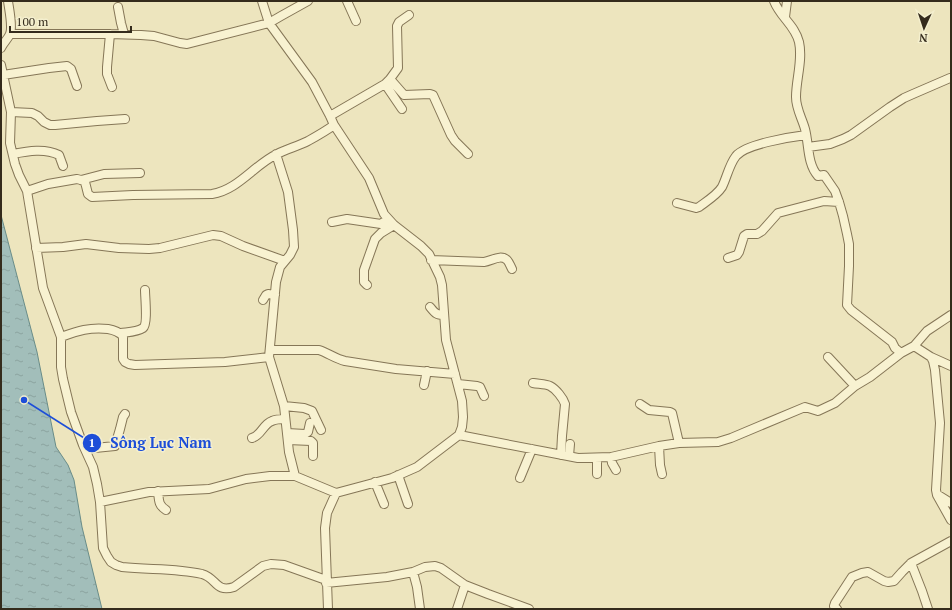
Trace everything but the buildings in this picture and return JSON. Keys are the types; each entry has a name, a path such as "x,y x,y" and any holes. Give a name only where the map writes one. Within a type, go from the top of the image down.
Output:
{"street":[{"path":"1,48 10,34 11,23 8,1"},
{"path":"100,502 148,492 209,489 270,476 295,476 336,493 398,475 417,467 459,435 462,427 462,401 446,340 440,276 428,254 421,246 394,225 384,214 369,178 334,125 312,82 269,23 262,1"},
{"path":"10,34 124,34 154,36 187,44 269,23 308,1"},
{"path":"347,1 356,21"},
{"path":"774,1 778,10 794,28 798,37 800,55 796,97 797,108 805,130 810,160 814,172 818,176 824,175 835,191 843,216 849,244 849,308 892,342 901,354"},
{"path":"785,17 787,1"},
{"path":"118,7 124,34"},
{"path":"330,116 388,82 398,68 397,26 399,22 409,15"},
{"path":"110,34 107,74 112,87"},
{"path":"1,65 11,112 10,142 17,170 27,191 43,288 61,337 61,366 63,379 71,412 97,484 100,502 103,548 111,562 122,567 178,570 203,574 208,576 219,587 225,588 234,587 263,566 271,564 284,565 326,582 387,577 434,566 441,568 466,585 529,609"},
{"path":"3,75 67,66 70,69 77,86"},
{"path":"808,148 830,144 843,139 904,98 950,78"},
{"path":"388,82 402,109"},
{"path":"388,82 404,95 433,95 451,135 468,154"},
{"path":"11,112 32,113 44,122 55,126 125,119"},
{"path":"82,180 85,182 88,194 92,197 212,194 226,190 276,154 308,141 334,125"},
{"path":"677,203 696,208 717,193 721,188 736,156 743,150 771,141 806,135"},
{"path":"13,154 35,150 54,152 59,154 63,166"},
{"path":"276,154 288,192 294,247 290,255 280,266 276,282 270,354 284,406 290,459 295,476"},
{"path":"27,191 48,184 77,179 82,180 104,174 140,173"},
{"path":"728,258 737,255 744,236 747,234 757,234 762,231 778,213 824,201 839,202"},
{"path":"332,222 347,219 381,224 388,219"},
{"path":"367,285 364,282 364,270 376,239 381,233 394,225"},
{"path":"36,248 86,244 119,248 149,249 160,248 213,235 222,236 243,246 285,261"},
{"path":"431,260 488,262 501,258 507,260 512,269"},
{"path":"61,337 85,329 98,328 113,330 121,333 136,331 142,328 145,326 146,320 145,290"},
{"path":"263,300 268,294 275,295"},
{"path":"430,307 436,314 444,315"},
{"path":"459,435 578,458 611,457 658,446 680,443 718,442 805,407 818,412 835,403 855,386 914,346 927,331 951,315"},
{"path":"121,333 124,339 125,362 135,365 225,362 270,354 319,350 345,361 396,369 455,374"},
{"path":"914,346 931,357 951,366"},
{"path":"828,357 855,386"},
{"path":"931,357 934,361 940,423 938,464 935,484 937,495 951,520"},
{"path":"424,385 427,371"},
{"path":"533,383 550,386 564,400 565,404 562,436 565,456"},
{"path":"458,384 480,387 484,396"},
{"path":"640,404 649,410 670,412 672,414 680,443"},
{"path":"284,406 304,408 312,411 321,430"},
{"path":"85,450 115,446 125,414"},
{"path":"252,438 258,436 268,423 273,420 285,419"},
{"path":"287,436 305,434 308,432 310,423"},
{"path":"287,436 311,441 313,456"},
{"path":"565,456 570,444"},
{"path":"658,446 662,474"},
{"path":"520,478 532,450"},
{"path":"611,457 612,463 616,470"},
{"path":"596,474 597,458"},
{"path":"398,475 408,504"},
{"path":"375,482 384,504"},
{"path":"158,491 160,504 162,508 166,510"},
{"path":"328,609 325,528 327,514 336,493"},
{"path":"937,495 951,503"},
{"path":"837,609 834,606 835,603 852,577 868,572 884,581 894,581 912,563 951,541"},
{"path":"912,563 928,609"},
{"path":"413,572 420,609"},
{"path":"457,609 466,585"}],"water":[{"path":"1,215 37,352 56,447 68,465 74,480 82,527 102,609 1,609"}],"place":[{"name":"Sông Lục Nam","path":"24,400"}]}
